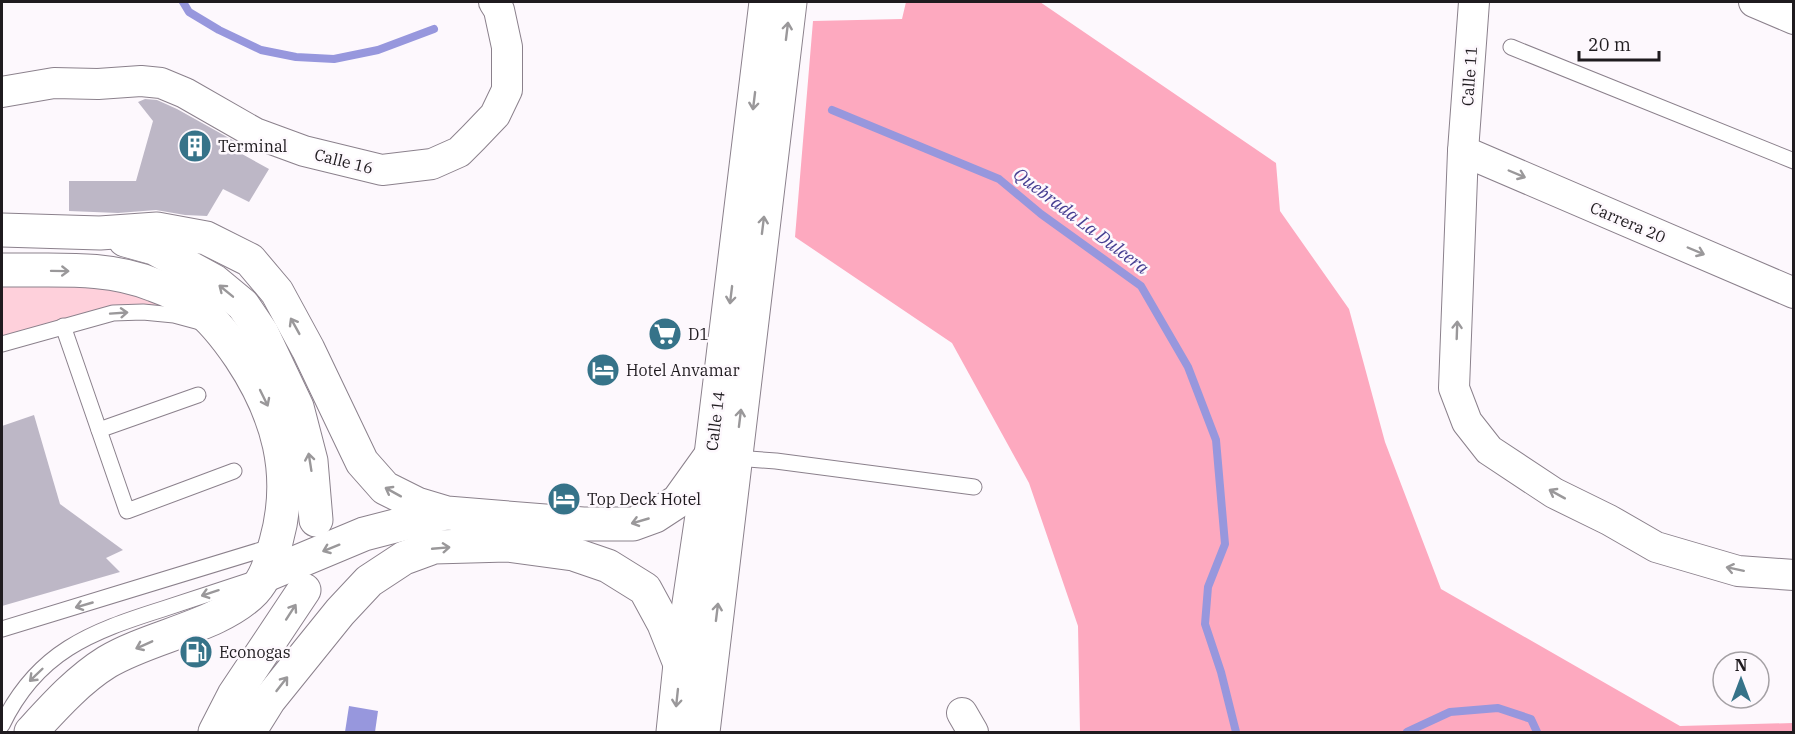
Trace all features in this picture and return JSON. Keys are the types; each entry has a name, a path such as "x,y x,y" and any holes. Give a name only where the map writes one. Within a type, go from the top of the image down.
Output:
{"main road":[{"name":"Calle 14","path":"703,732 724,552 723,457 766,2"},
{"name":"Calle 14","path":"673,732 680,664 694,575 723,457 790,2"},
{"path":"2,230 100,233 157,229 206,238 250,260 276,292 362,462 385,488 417,504 447,513 583,524 633,524 655,516 678,501 723,457"},
{"path":"100,233 154,248 214,281 243,305 262,333 297,407 311,461 316,520"},
{"path":"2,270 97,271 127,276 153,284 194,306 221,331 255,379 270,411 280,441 283,467 282,521 270,560 253,592 227,611 150,642 108,662 77,685 31,732"},
{"path":"270,560 447,513"},
{"path":"249,732 269,700 340,612 369,581 404,558 434,547 518,546 573,554 608,566 645,589 664,624 680,664"},
{"path":"645,589 668,587 694,575 724,552"},
{"path":"215,732 234,695 304,590"}],"street":[{"name":"Calle 16","path":"2,92 54,83 98,84 141,81 162,83 255,133 304,151 382,170 432,164 459,152 495,115 507,90 507,47 499,10 494,2"},
{"name":"Calle 11","path":"1474,2 1463,151 1454,388 1467,422 1489,450 1554,493 1609,520 1656,547 1738,571 1794,575"},
{"path":"1754,2 1794,19"},
{"name":"Carrera 20","path":"1463,151 1794,293"}],"lane":[{"path":"1511,47 1794,161"},
{"path":"2,344 113,313 143,312 182,317 221,331"},
{"path":"63,326 127,511 234,471"},
{"path":"99,430 198,395"},
{"path":"723,457 776,461 974,487"},
{"path":"2,629 270,560"},
{"path":"2,724 12,704 28,682 53,658 74,644 100,630 270,560"}],"shaded area":[{"path":"906,2 1040,2 1276,163 1280,211 1349,309 1385,442 1441,589 1680,726 1793,723 1793,732 1080,732 1078,626 1029,483 952,343 795,237 813,21 902,19"},
{"path":"2,270 97,271 194,306 143,312 2,344"}],"water":[{"path":"349,706 378,711 375,732 345,732"}],"building":[{"name":"Terminal","path":"145,99 157,100 177,109 245,147 242,154 269,169 249,202 223,189 207,216 156,210 118,213 69,211 69,181 136,181 153,121 138,102"},
{"path":"34,415 60,504 123,550 106,558 120,572 2,606 2,426"}],"waterway":[{"name":"Quebrada La Dulcera","path":"183,2 189,12 219,30 261,50 296,57 334,59 378,50 434,29"},
{"name":"Quebrada La Dulcera","path":"832,110 999,179 1041,214 1141,286 1188,367 1216,440 1225,544 1208,587 1205,624 1221,672 1236,732"},
{"name":"Quebrada La Dulcera","path":"1407,732 1450,712 1498,708 1531,719 1537,732"}],"place":[{"name":"Terminal","path":"195,146"},
{"name":"D1","path":"665,334"},
{"name":"Hotel Anvamar","path":"603,370"},
{"name":"Top Deck Hotel","path":"564,499"},
{"name":"Econogas","path":"196,652"}]}
